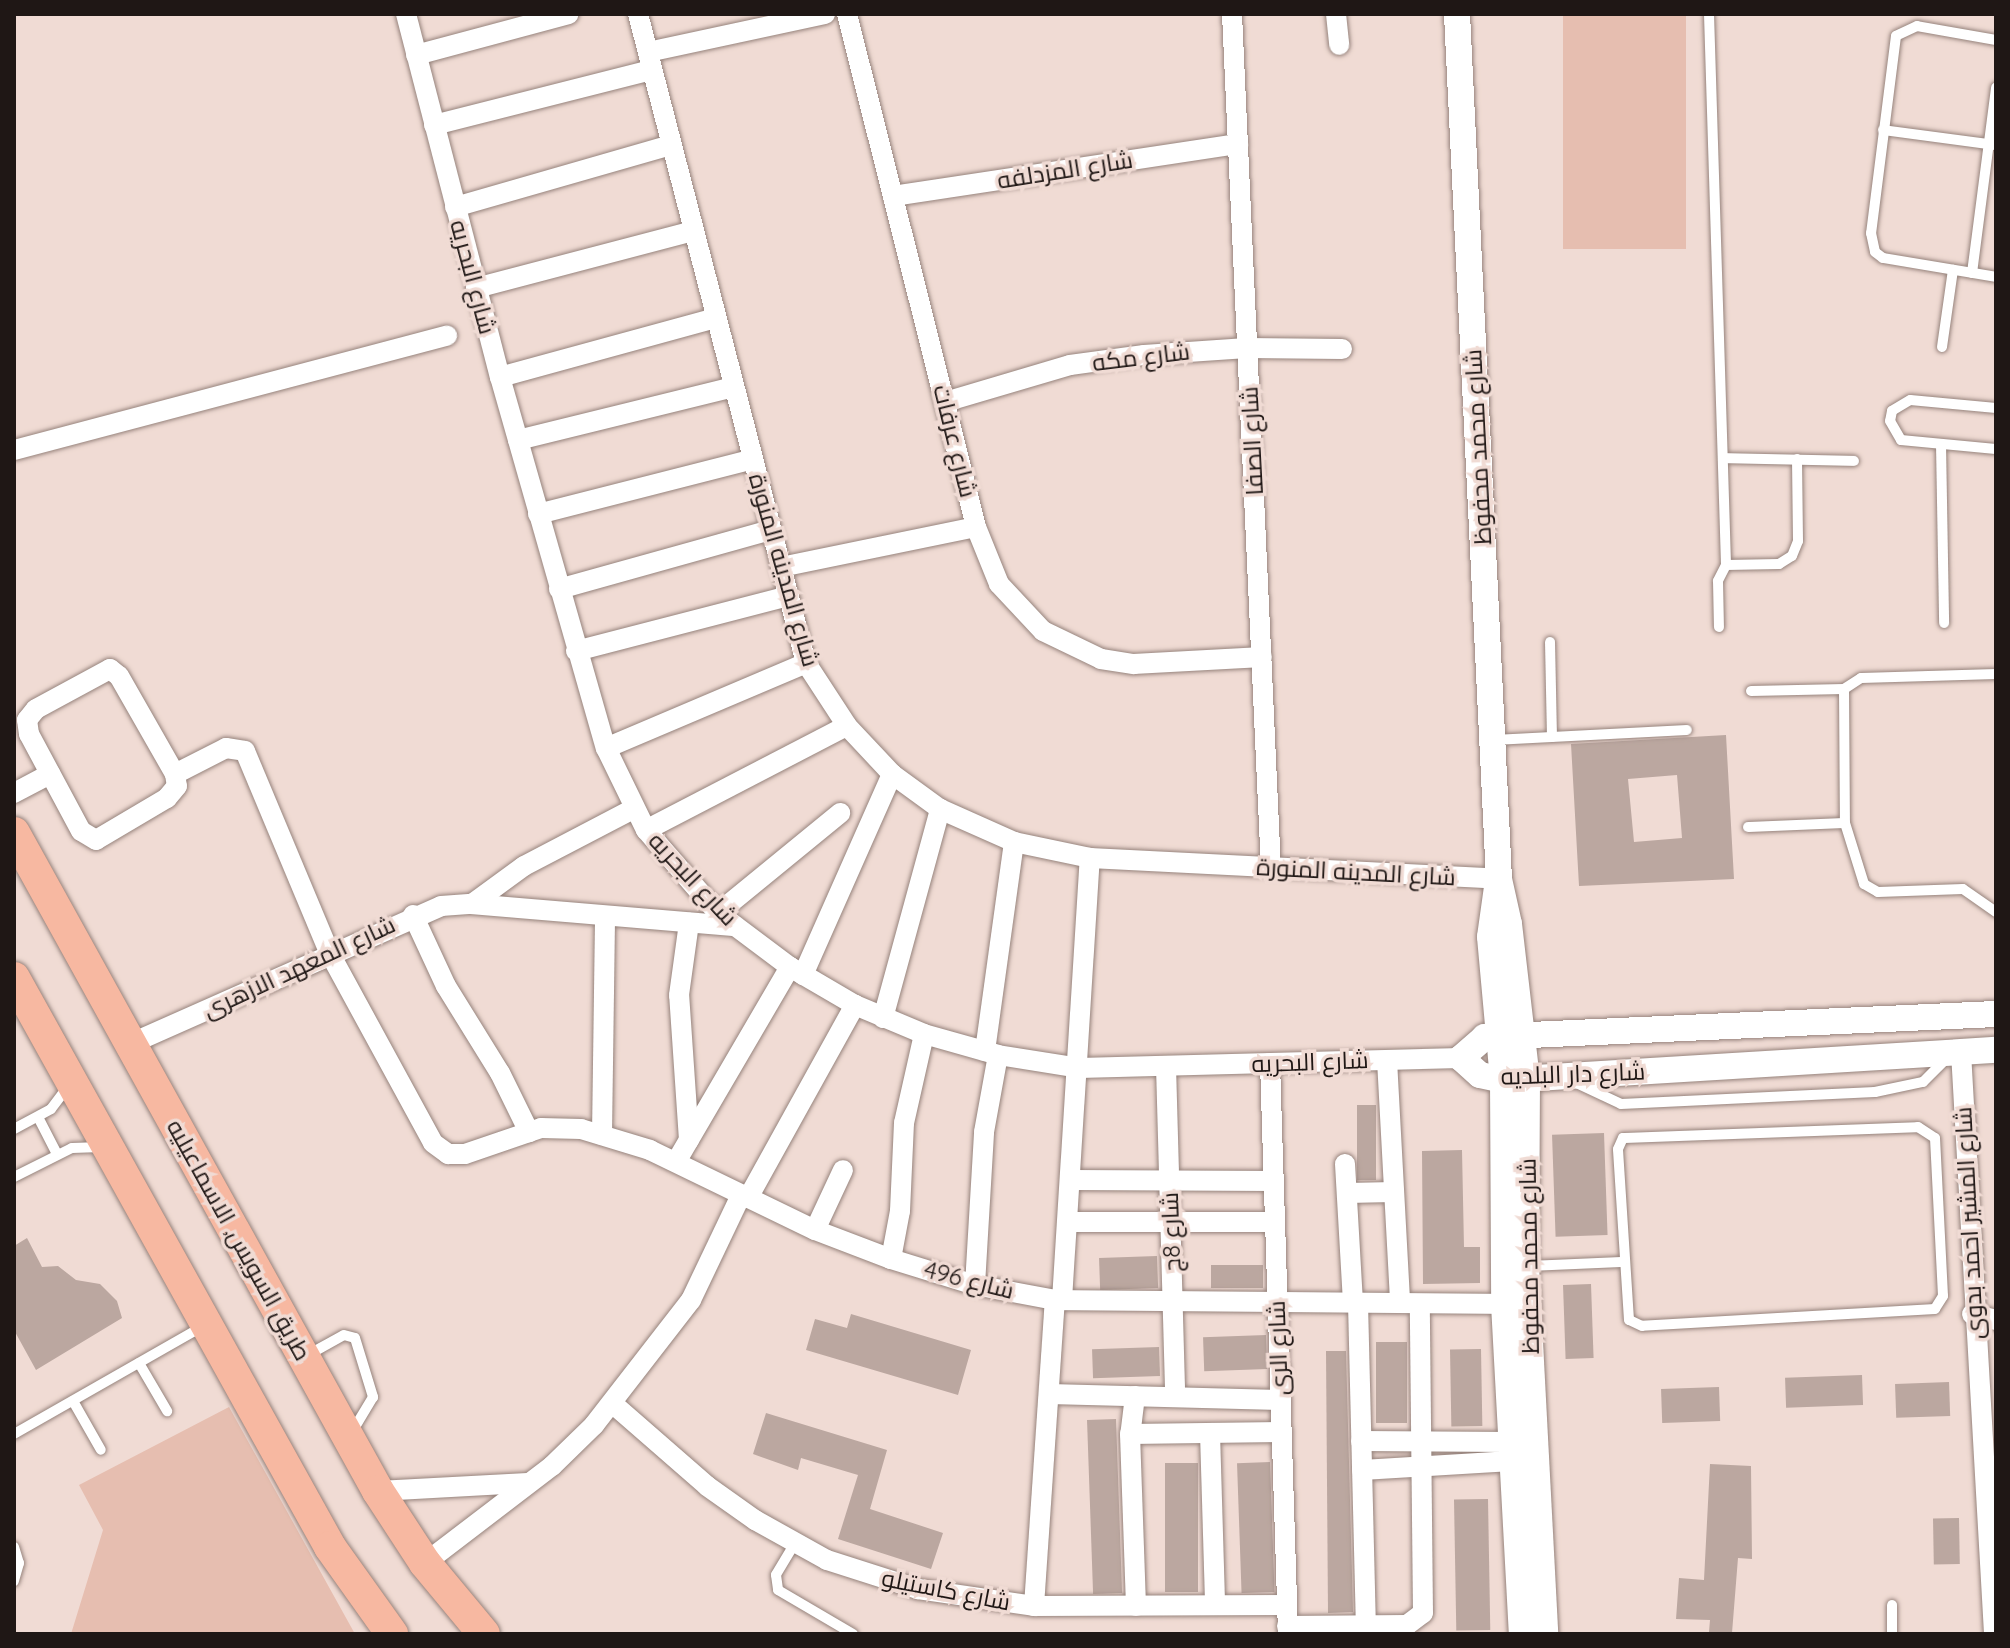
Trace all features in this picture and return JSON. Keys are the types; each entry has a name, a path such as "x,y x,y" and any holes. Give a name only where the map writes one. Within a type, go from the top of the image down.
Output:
{"main road":[{"name":"طريق السويس, الاسماعيليه","path":"14,833 378,1491 425,1563 484,1634"},
{"path":"14,978 330,1547 392,1634"}],"street":[{"name":"شارع البحريه","path":"406,14 500,377 606,748 646,830 718,913 797,971 855,1005 924,1034 992,1053 1079,1068 1461,1058"},
{"path":"416,55 569,14"},
{"name":"شارع المدينه المنورة","path":"638,14 806,663 847,726 892,774 940,809 1014,842 1090,858 1499,879"},
{"path":"434,125 650,61 825,14"},
{"name":"شارع عرفات","path":"847,14 976,527 999,584 1019,610 1071,648 1134,664 1262,657"},
{"name":"شارع الصفا","path":"1232,14 1271,868"},
{"path":"1336,14 1339,45"},
{"name":"شارع محمد محفوظ","path":"1457,14 1499,879 1509,924 1510,1036 1515,1079 1515,1225 1504,1304 1511,1452 1532,1595 1545,1634"},
{"name":"شارع المزدلفه","path":"893,196 1238,144"},
{"path":"455,207 671,145"},
{"path":"476,288 694,231"},
{"path":"500,377 716,318"},
{"path":"14,450 447,336"},
{"name":"شارع مكه","path":"945,402 1070,365 1247,348 1342,349"},
{"path":"518,440 734,387"},
{"path":"538,514 753,459"},
{"path":"781,567 976,527"},
{"path":"559,589 771,530"},
{"path":"576,651 788,596"},
{"path":"606,748 806,663"},
{"path":"110,669 119,676 175,774 177,786 167,798 96,840 81,831 29,734 30,713 110,669"},
{"path":"646,830 847,726"},
{"path":"175,774 226,748 245,751 329,952"},
{"path":"14,793 50,774"},
{"path":"676,1162 797,971 892,774"},
{"name":"شارع المعهد الازهرى","path":"472,904 524,866 635,808"},
{"path":"883,1018 940,809"},
{"path":"718,913 840,813"},
{"path":"975,1285 984,1132 1014,842"},
{"path":"1034,1606 1049,1394 1068,1222 1090,858"},
{"name":"شارع المعهد الازهرى","path":"130,1044 413,915 472,904 736,926"},
{"path":"413,915 446,986 500,1073 529,1132"},
{"path":"602,1135 605,916"},
{"path":"689,923 679,995 689,1140"},
{"name":"شارع 496","path":"329,952 433,1143 448,1154 465,1154 529,1132 568,1127 602,1135 676,1162 815,1230 891,1259 975,1285 1059,1300 1504,1304"},
{"path":"425,1563 573,1446 612,1403 691,1300 745,1196 855,1005"},
{"name":"شارع دار البلديه","path":"1996,1014 1765,1022 1510,1036 1475,1040 1461,1058 1480,1075 1515,1079 1996,1050"},
{"path":"1765,1022 1769,1064"},
{"path":"891,1259 900,1211 904,1123 924,1034"},
{"name":"شارع المشير احمد بدوى","path":"1957,1052 1972,1314 1994,1587 1994,1634"},
{"path":"1288,1630 1407,1625 1423,1613 1420,1441 1410,1304 1394,1192 1387,1060"},
{"name":"شارع الرى","path":"1270,1063 1288,1630"},
{"name":"شارع 8ج","path":"1166,1066 1175,1397"},
{"path":"1345,1164 1356,1303 1366,1626"},
{"path":"815,1230 843,1170"},
{"path":"1071,1180 1274,1181"},
{"path":"1347,1193 1394,1192"},
{"path":"1068,1222 1275,1222"},
{"name":"شارع محمد محفوظ","path":"1515,1225 1526,1266 1532,1595 1522,1634"},
{"path":"1972,1314 1996,1320"},
{"path":"1976,1361 1980,1353 1996,1346"},
{"path":"1049,1394 1280,1400"},
{"path":"1135,1396 1130,1434 1136,1606"},
{"name":"شارع كاستيلو","path":"612,1403 707,1486 795,1543 827,1560 918,1589 1034,1606 1287,1605"},
{"path":"1130,1434 1281,1432"},
{"path":"1210,1433 1215,1605"},
{"path":"1361,1441 1420,1441 1511,1452"},
{"path":"1362,1470 1421,1468 1511,1452"},
{"path":"378,1491 528,1483"}],"lane":[{"path":"1709,14 1726,565 1718,581 1719,627"},
{"path":"1996,40 1917,26 1901,29 1893,43 1871,233 1875,252 1892,261 1996,277"},
{"path":"1972,273 1992,144 1996,88"},
{"path":"1883,130 1992,144"},
{"path":"1942,347 1953,270"},
{"path":"1996,408 1910,400 1892,411 1893,432 1901,440 1996,447"},
{"path":"1941,444 1944,623"},
{"path":"1723,458 1854,461"},
{"path":"1726,565 1779,564 1792,556 1798,541 1797,459"},
{"path":"1550,642 1552,737"},
{"path":"1751,691 1844,689 1861,678 1996,674"},
{"path":"1844,689 1845,823 1855,863 1868,888 1963,889 1996,912"},
{"path":"1492,740 1687,730"},
{"path":"1748,827 1845,823"},
{"path":"1565,1077 1581,1090 1621,1104 1875,1092 1923,1082 1957,1052"},
{"path":"14,1129 58,1103 72,1079"},
{"path":"38,1117 57,1154"},
{"path":"1918,1127 1935,1138 1943,1296 1930,1311 1642,1326 1625,1314 1622,1262 1618,1149 1629,1135 1918,1127"},
{"path":"14,1177 57,1154 81,1146 109,1149"},
{"path":"1526,1266 1622,1262"},
{"path":"14,1434 206,1324"},
{"path":"304,1357 344,1335 355,1338 373,1397 348,1437"},
{"path":"139,1363 167,1411"},
{"path":"73,1401 101,1450"},
{"path":"795,1543 776,1575 778,1590 853,1634"},
{"path":"14,1547 19,1563 14,1581"},
{"path":"1892,1605 1892,1634"}],"shaded area":[{"path":"1563,14 1686,14 1686,249 1563,249"},
{"path":"229,1407 355,1634 71,1634 103,1530 79,1485"}],"building":[{"path":"1726,735 1734,879 1579,886 1571,744","holes":["1677,775 1682,838 1634,842 1628,779"]},
{"path":"1357,1105 1376,1105 1376,1180 1357,1180"},
{"path":"1604,1133 1608,1235 1556,1237 1552,1135"},
{"path":"1462,1150 1464,1247 1480,1247 1480,1283 1423,1284 1422,1151"},
{"path":"27,1238 42,1267 58,1266 76,1280 100,1284 117,1301 122,1318 36,1370 14,1330 14,1246"},
{"path":"1157,1256 1158,1288 1100,1290 1099,1258"},
{"path":"1211,1265 1263,1265 1263,1288 1211,1288"},
{"path":"1591,1284 1594,1358 1566,1359 1563,1285"},
{"path":"851,1314 971,1350 958,1395 806,1350 815,1319 847,1328"},
{"path":"1266,1335 1267,1369 1204,1371 1203,1337"},
{"path":"1376,1342 1407,1342 1407,1423 1376,1423"},
{"path":"1159,1347 1160,1376 1093,1378 1092,1349"},
{"path":"1481,1349 1482,1426 1451,1427 1450,1350"},
{"path":"1326,1351 1346,1351 1353,1612 1328,1613"},
{"path":"1862,1375 1863,1405 1786,1408 1785,1378"},
{"path":"1949,1382 1950,1416 1896,1418 1895,1384"},
{"path":"1719,1387 1720,1421 1662,1423 1661,1389"},
{"path":"766,1413 887,1450 870,1509 943,1533 931,1569 838,1539 858,1475 801,1458 798,1470 753,1454"},
{"path":"1116,1419 1122,1593 1093,1594 1087,1420"},
{"path":"1270,1462 1275,1592 1242,1593 1237,1463"},
{"path":"1165,1463 1198,1463 1198,1592 1165,1592"},
{"path":"1710,1464 1751,1466 1752,1559 1738,1558 1732,1633 1709,1632 1710,1620 1676,1619 1679,1578 1704,1580"},
{"path":"1488,1499 1490,1630 1456,1631 1454,1500"},
{"path":"1933,1518 1959,1518 1960,1564 1934,1564"}]}
